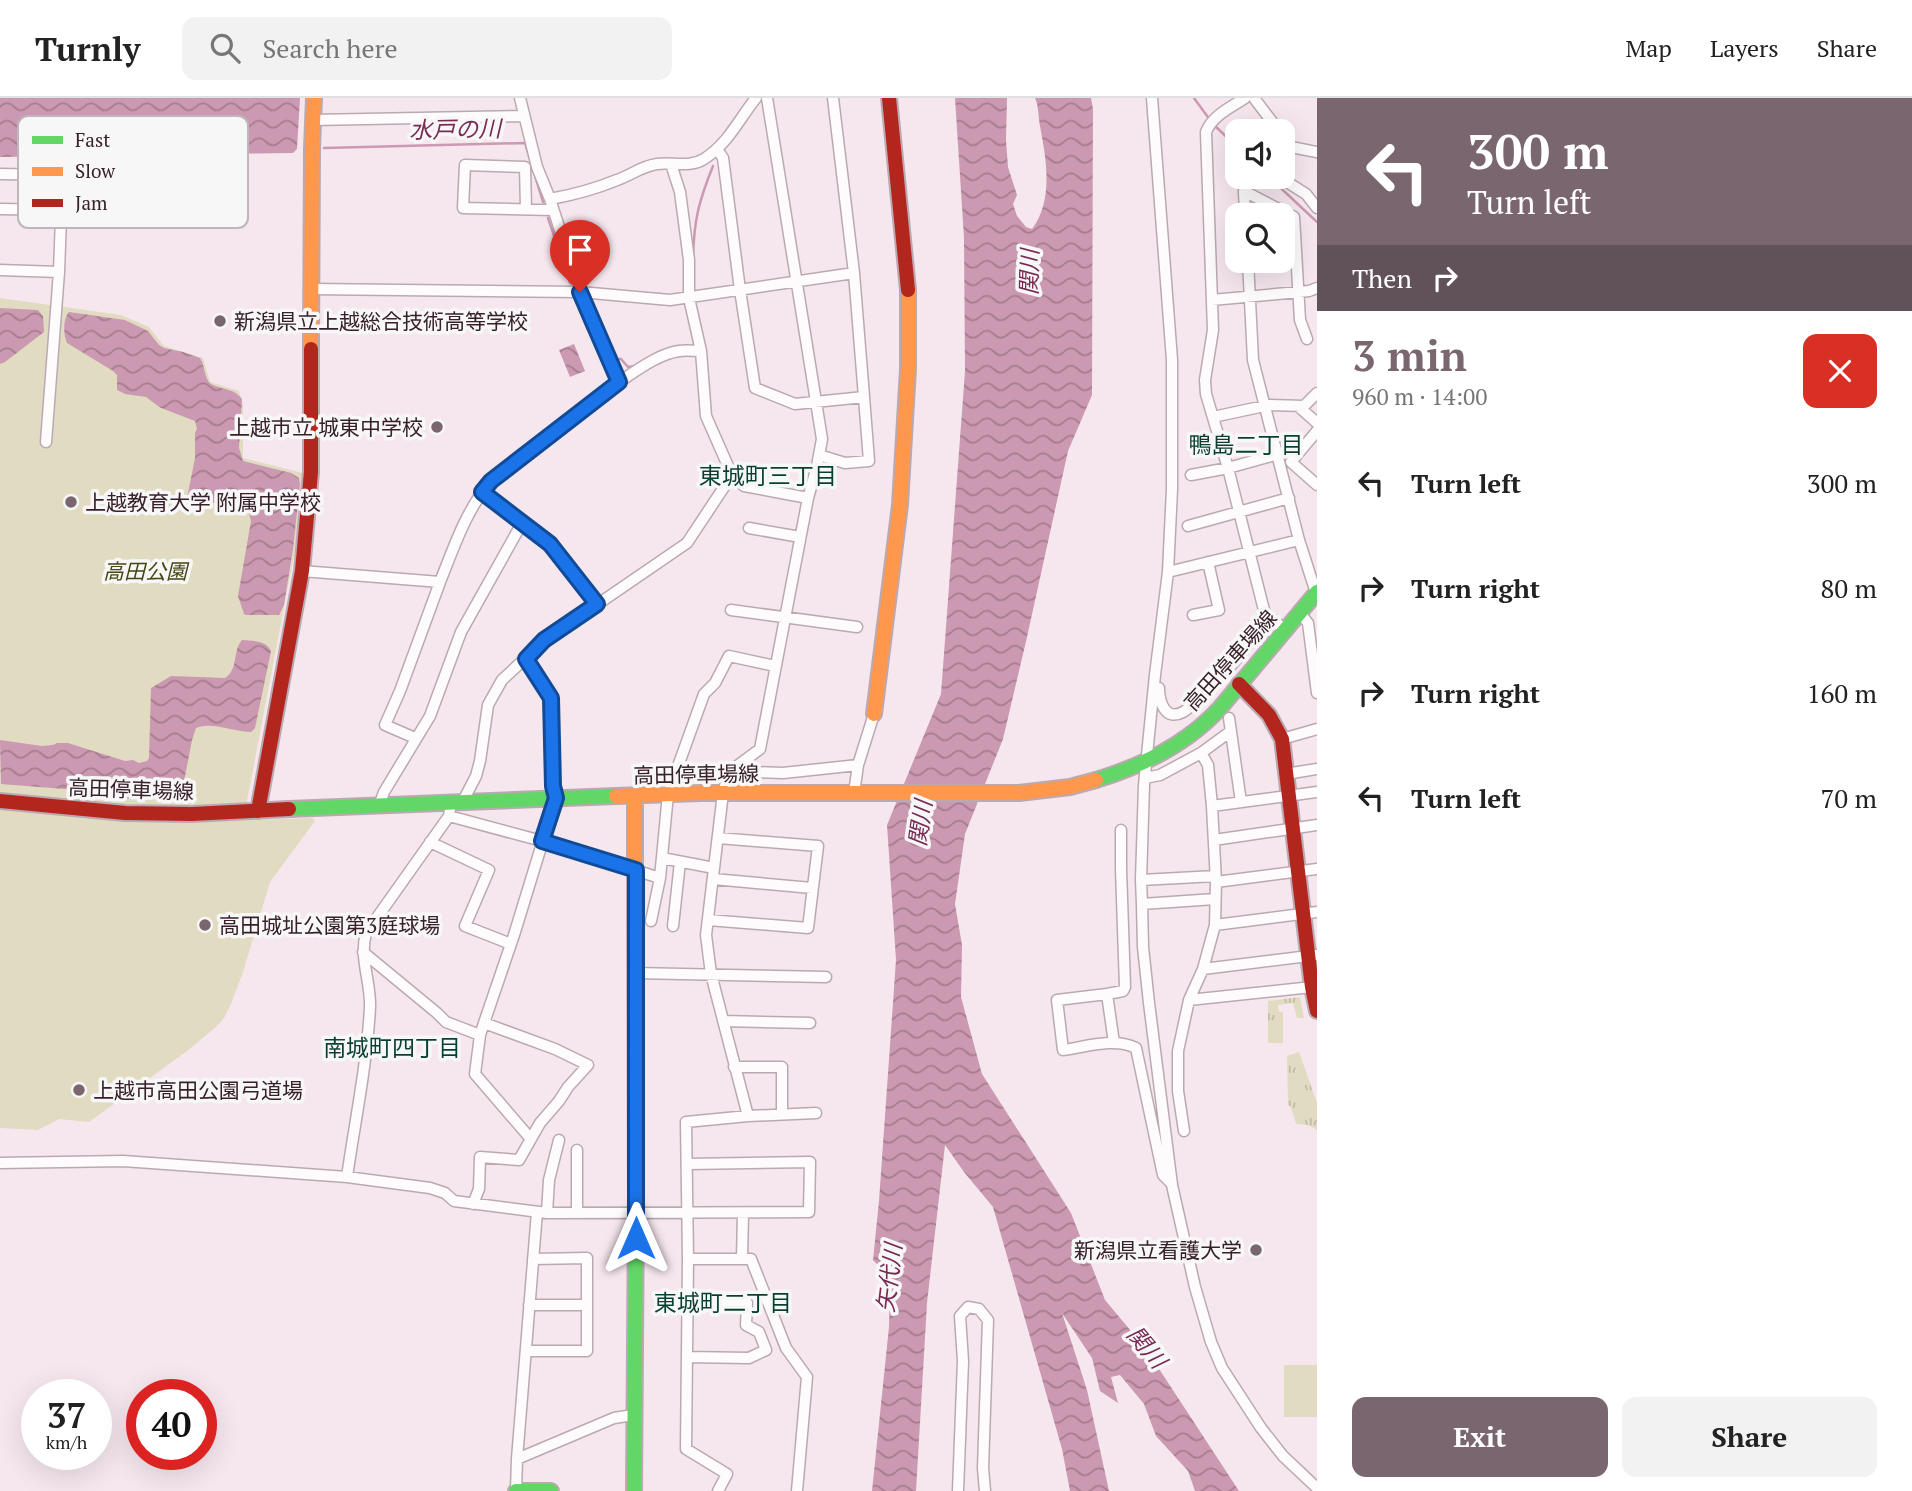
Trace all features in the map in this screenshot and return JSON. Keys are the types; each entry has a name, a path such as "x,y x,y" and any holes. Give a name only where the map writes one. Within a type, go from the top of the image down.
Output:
{"street":[{"path":"258,811 302,571 311,472 314,98"},
{"path":"520,98 537,167 552,204 580,292 619,382"},
{"path":"526,209 525,167 465,164 463,208 526,209 552,204 624,178 644,167 695,163 707,158 730,135 756,98"},
{"path":"748,1116 711,974 706,936 723,793 729,772 760,749 821,439 767,98"},
{"path":"819,455 845,463 869,461 854,273 833,98"},
{"path":"859,793 858,765 874,714 900,505 908,369 909,298 889,98"},
{"path":"1152,98 1172,360 1172,489 1168,572 1144,768 1141,880 1147,981 1172,1185 1195,1287 1211,1342 1222,1368 1261,1428 1283,1456 1317,1488"},
{"path":"1245,98 1221,114 1206,132 1213,330 1205,380 1206,394 1228,468 1266,618"},
{"path":"1254,98 1270,119"},
{"path":"313,120 524,116"},
{"path":"717,149 723,158 755,387 795,404 864,397"},
{"path":"1295,151 1317,152"},
{"path":"671,164 680,192 689,260 689,298 701,351 706,415 732,475 744,486 808,498"},
{"path":"0,174 18,173"},
{"path":"1295,186 1317,207"},
{"path":"1244,203 1244,191 1267,203"},
{"path":"0,209 18,209"},
{"path":"46,442 61,228"},
{"path":"1295,242 1300,320 1307,339"},
{"path":"0,270 60,272"},
{"path":"311,289 580,292 663,300 854,273"},
{"path":"1249,273 1253,359 1299,540 1317,594"},
{"path":"1212,300 1317,288"},
{"path":"415,738 385,725 467,517 482,492 491,481 619,382 665,355 678,351 701,351"},
{"path":"1213,417 1265,406 1304,406 1317,393"},
{"path":"1298,406 1317,423"},
{"path":"1317,431 1292,462 1317,485"},
{"path":"1191,475 1271,456"},
{"path":"347,1177 368,1030 370,1001 363,953 366,933 476,776 490,698 502,680 544,640 687,542 732,475"},
{"path":"482,492 550,544 597,604"},
{"path":"1188,526 1289,498"},
{"path":"379,806 384,792 430,716 460,632 522,523"},
{"path":"749,528 800,537"},
{"path":"1168,572 1299,540"},
{"path":"1193,615 1219,610 1208,562"},
{"path":"302,571 440,582"},
{"name":"高田停車場線","path":"0,801 125,813 192,814 379,806 455,806 556,798 668,794 1037,792 1088,784 1144,768 1207,722 1317,594"},
{"path":"731,610 857,627"},
{"path":"1300,613 1308,623 1317,694"},
{"path":"1155,675 1158,679 1160,703 1166,711 1173,714 1182,713 1221,677 1249,642 1255,624 1270,618 1286,630"},
{"path":"651,921 660,878 668,794 704,694 715,683 730,656 775,666"},
{"path":"526,659 551,698 553,786 556,798 480,1035 475,1074 530,1138"},
{"path":"1239,684 1273,718 1282,739 1298,871 1310,913 1317,1012"},
{"path":"1230,718 1241,802"},
{"path":"1282,739 1317,729"},
{"path":"1144,768 1160,775 1201,753 1231,731"},
{"path":"1184,1131 1178,1091 1178,1051 1189,1000 1203,969 1215,925 1216,879 1212,806 1208,765 1201,753"},
{"path":"739,765 751,772 783,773 858,765"},
{"path":"1286,774 1317,769"},
{"path":"1212,806 1317,792"},
{"path":"634,1491 635,796"},
{"path":"455,806 542,841 660,878"},
{"path":"1214,840 1317,825"},
{"path":"1121,830 1125,987 1123,991 1057,1000 1063,1050 1114,1043 1136,1048 1163,1175 1172,1185"},
{"path":"708,920 808,928 813,888 818,846 718,838"},
{"path":"430,842 489,870 465,926 511,944"},
{"path":"662,858 713,874 813,888"},
{"path":"673,926 680,862"},
{"path":"1141,880 1216,879 1317,869"},
{"path":"1142,904 1215,899"},
{"path":"1215,925 1310,913"},
{"path":"363,953 446,1022 480,1035"},
{"path":"1203,969 1313,956"},
{"path":"635,973 826,977"},
{"path":"1189,1000 1315,987"},
{"path":"1107,994 1114,1043"},
{"path":"723,1021 810,1023"},
{"path":"473,1204 479,1189 480,1157 519,1160 540,1123 588,1065 555,1049 484,1023"},
{"path":"734,1067 782,1067 782,1114"},
{"path":"718,1491 727,1474 687,1449 686,1122 816,1113"},
{"path":"551,1491 516,1491 533,1259 559,1140"},
{"path":"577,1150 577,1213"},
{"path":"0,1163 123,1161 347,1177 430,1188 445,1193 454,1201 542,1213 809,1212 810,1162 687,1164"},
{"path":"743,1213 743,1259"},
{"path":"526,1351 587,1352 587,1258 533,1259"},
{"path":"688,1259 751,1259 786,1348 807,1377 796,1491"},
{"path":"687,1302 747,1303 747,1325 759,1332 766,1350 749,1358 687,1357"},
{"path":"529,1305 587,1305"},
{"path":"958,1491 963,1361 960,1316 968,1307 979,1309 988,1320 983,1468 985,1491"},
{"path":"517,1459 614,1418 633,1415"}],"green space":[{"name":"高田公園","path":"0,298 121,315 149,327 164,346 203,358 210,382 239,391 243,405 243,458 303,473 295,550 247,801 248,820 313,818 315,821 270,882 243,972 231,1004 216,1027 89,1122 59,1119 38,1130 0,1128"},
{"path":"1300,997 1304,1018 1297,1018 1293,1003 1278,1005 1279,1012 1283,1012 1283,1043 1268,1043 1268,1001"},
{"path":"1299,1052 1317,1103 1317,1130 1308,1125 1296,1124 1288,1105 1287,1056"},
{"path":"1284,1365 1317,1365 1317,1417 1284,1417"}],"water":[{"path":"0,98 300,98 297,149 293,153 248,154 248,116 18,116 18,157 0,157"},
{"name":"関川","path":"955,98 1007,98 1008,167 1017,195 1013,204 1017,216 1026,227 1032,229 1043,205 1047,179 1035,98 1091,98 1093,109 1092,395 1068,451 1003,739 965,834 955,904 962,945 961,997 982,1074 1071,1213 1105,1300 1146,1349 1239,1491 1195,1491 1188,1471 1156,1436 1144,1404 1120,1375 1111,1377 1118,1403 1100,1391 1092,1358 1062,1313 1087,1390 1109,1491 1070,1491 1062,1449 993,1207 945,1145 927,1303 916,1491 872,1491 889,1327 890,1278 873,1260 896,960 887,825 941,694 965,371 964,238"},
{"path":"0,308 38,310 43,316 44,332 0,364"},
{"path":"69,312 125,320 148,331 164,348 200,358 211,384 232,391 242,399 239,448 243,461 291,473 299,478 293,549 284,605 279,615 246,615 238,596 251,521 248,509 240,505 191,501 187,498 195,458 195,421 161,408 146,397 117,390 117,375 113,371 67,343 64,327"},
{"path":"574,344 585,371 570,377 559,350"},
{"path":"242,640 263,643 271,651 255,728 251,732 244,732 216,726 196,728 181,797 108,798 103,792 1,784 0,740 42,746 68,743 125,761 147,761 151,688 171,676 225,678 232,670"}],"waterway":[{"path":"1194,98 1210,120"},
{"path":"1214,125 1225,136"},
{"name":"水戸の川","path":"324,148 525,143 543,202"},
{"name":"水戸の川","path":"693,258 698,210 713,166"},
{"path":"1282,189 1317,222"},
{"name":"水戸の川","path":"548,218 570,283"},
{"name":"水戸の川","path":"576,298 588,330"},
{"name":"水戸の川","path":"611,359 621,359 628,367 636,366"}],"traffic: fast":[{"path":"1096,780 1147,761 1178,743 1207,721 1317,592"},
{"path":"289,809 616,796"},
{"path":"634,1491 636,1204"},
{"path":"516,1491 551,1491"}],"traffic: slow":[{"path":"311,349 314,98"},
{"path":"874,714 900,505 908,369 908,290"},
{"path":"616,796 701,793 1019,793 1070,787 1096,780"},
{"path":"635,796 635,914"}],"traffic: jam":[{"path":"889,98 908,290"},
{"path":"258,811 302,571 311,472 311,349"},
{"path":"1239,684 1269,715 1282,739 1317,1011"},
{"path":"0,801 125,813 192,814 289,809"},
{"path":"635,914 636,1204"}],"place":[{"name":"新潟県立上越総合技術高等学校","path":"220,321"},
{"name":"上越市立 城東中学校","path":"437,427"},
{"name":"上越教育大学 附属中学校","path":"71,502"},
{"name":"高田城址公園第3庭球場","path":"205,925"},
{"name":"上越市高田公園弓道場","path":"79,1090"},
{"name":"新潟県立看護大学","path":"1256,1250"}],"district":[{"name":"鴨島二丁目","path":"1246,444"},
{"name":"東城町三丁目","path":"768,475"},
{"name":"南城町四丁目","path":"392,1047"},
{"name":"東城町二丁目","path":"723,1302"}],"route":[{"path":"580,292 619,382 491,481 482,492 550,544 597,604 544,640 526,659 551,698 553,786 556,798 542,841 636,870 636,1238"}],"water label":[{"name":"矢代川","path":"889,1278"}]}
